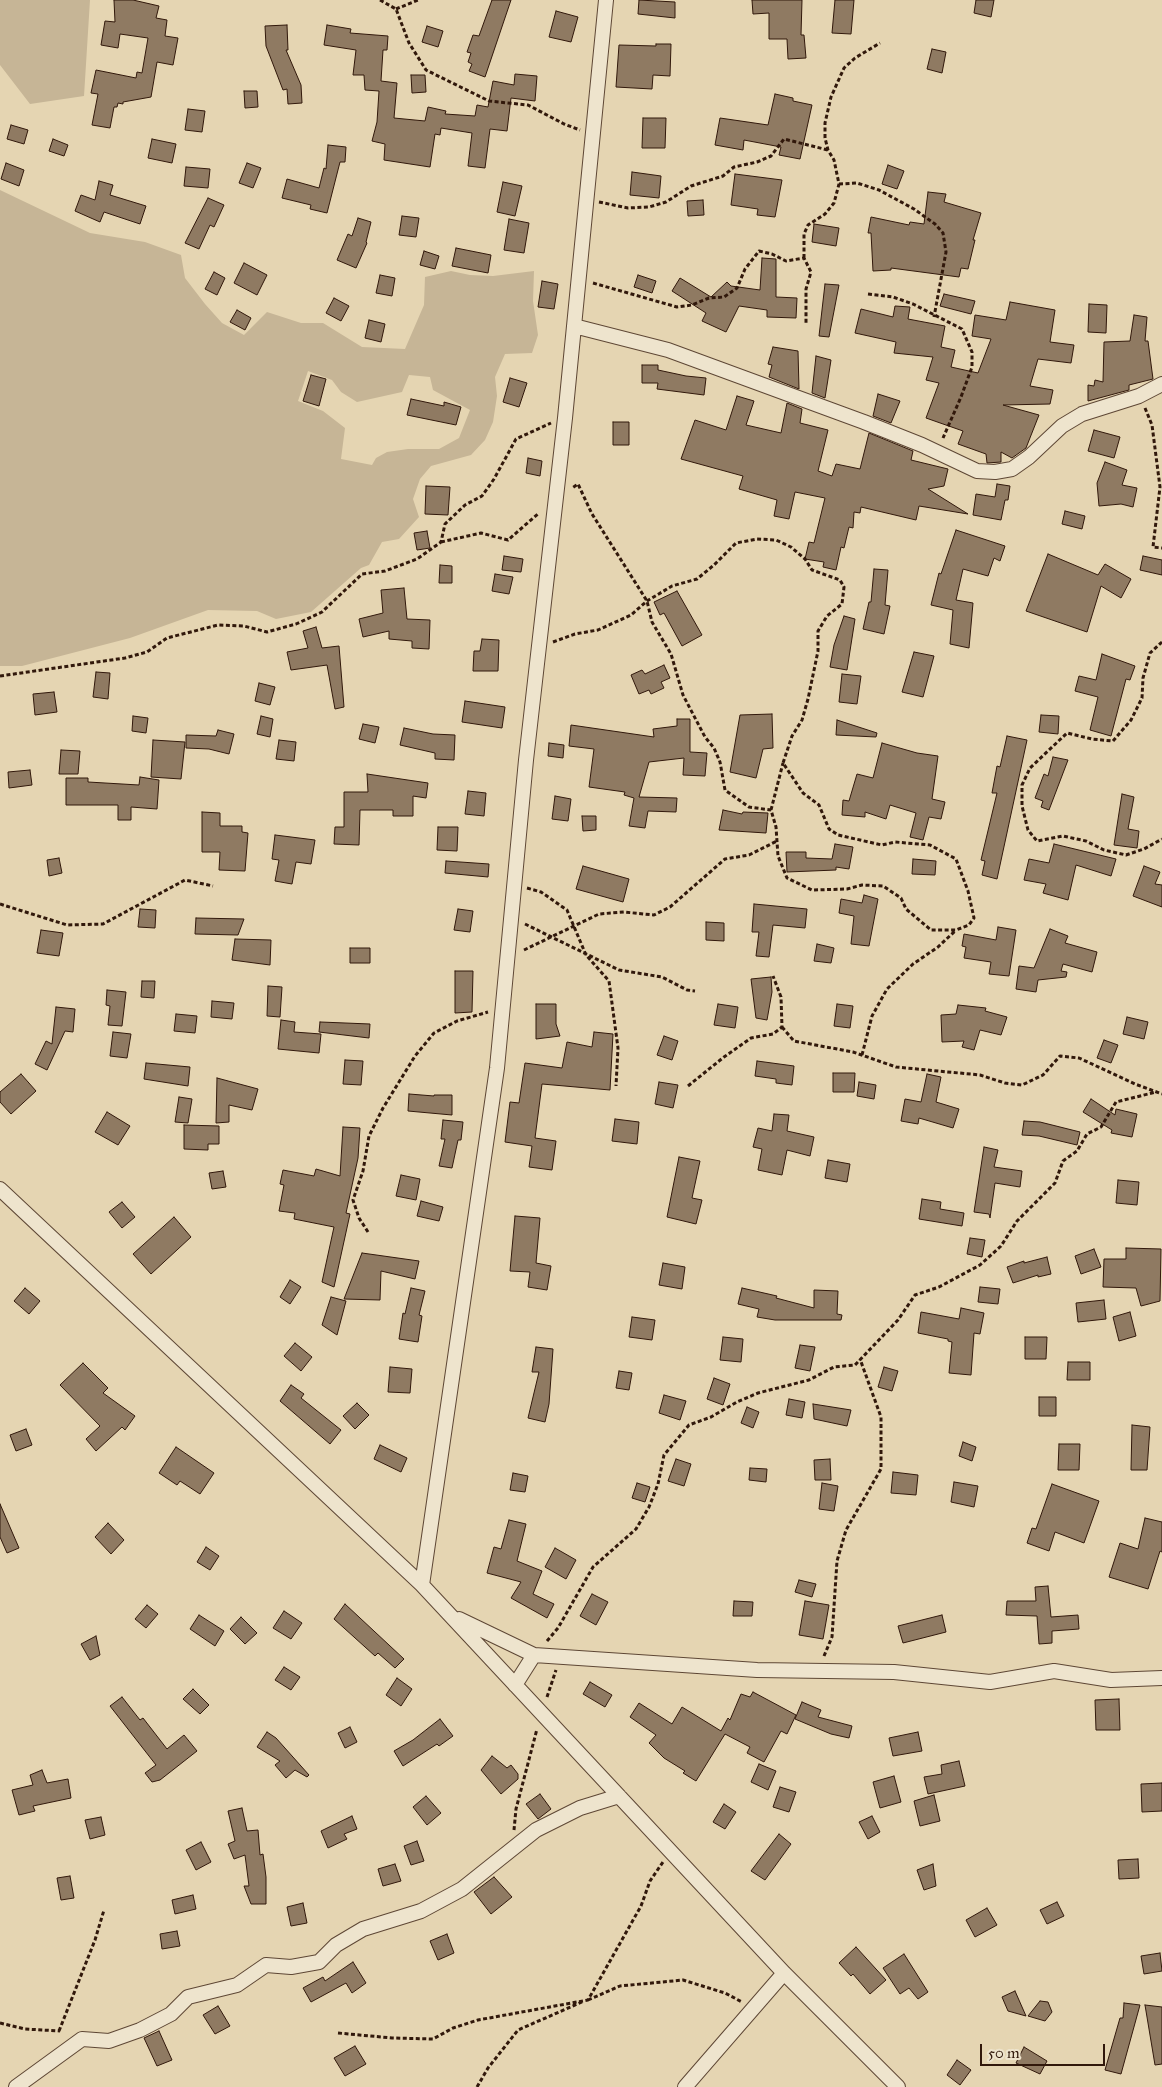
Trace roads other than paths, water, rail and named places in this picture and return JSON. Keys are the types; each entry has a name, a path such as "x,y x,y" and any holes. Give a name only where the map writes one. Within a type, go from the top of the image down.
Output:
{"street":[{"path":"422,1585 497,1068 514,885 565,418 606,0"},
{"path":"574,326 668,350 855,419 978,471 996,472 1012,469 1029,457 1062,426 1082,414 1139,396 1162,384"},
{"path":"0,1189 422,1585 784,1973 898,2087"},
{"path":"450,1615 534,1655 757,1670 894,1672 990,1682 1054,1671 1111,1680 1162,1678"},
{"path":"515,1684 534,1655"},
{"path":"16,2087 82,2039 109,2041 140,2030 171,2014 188,1997 238,1985 266,1964 291,1967 319,1962 336,1945 363,1929 421,1911 462,1889 536,1830 580,1808 618,1796"},
{"path":"685,2087 784,1973"}]}
